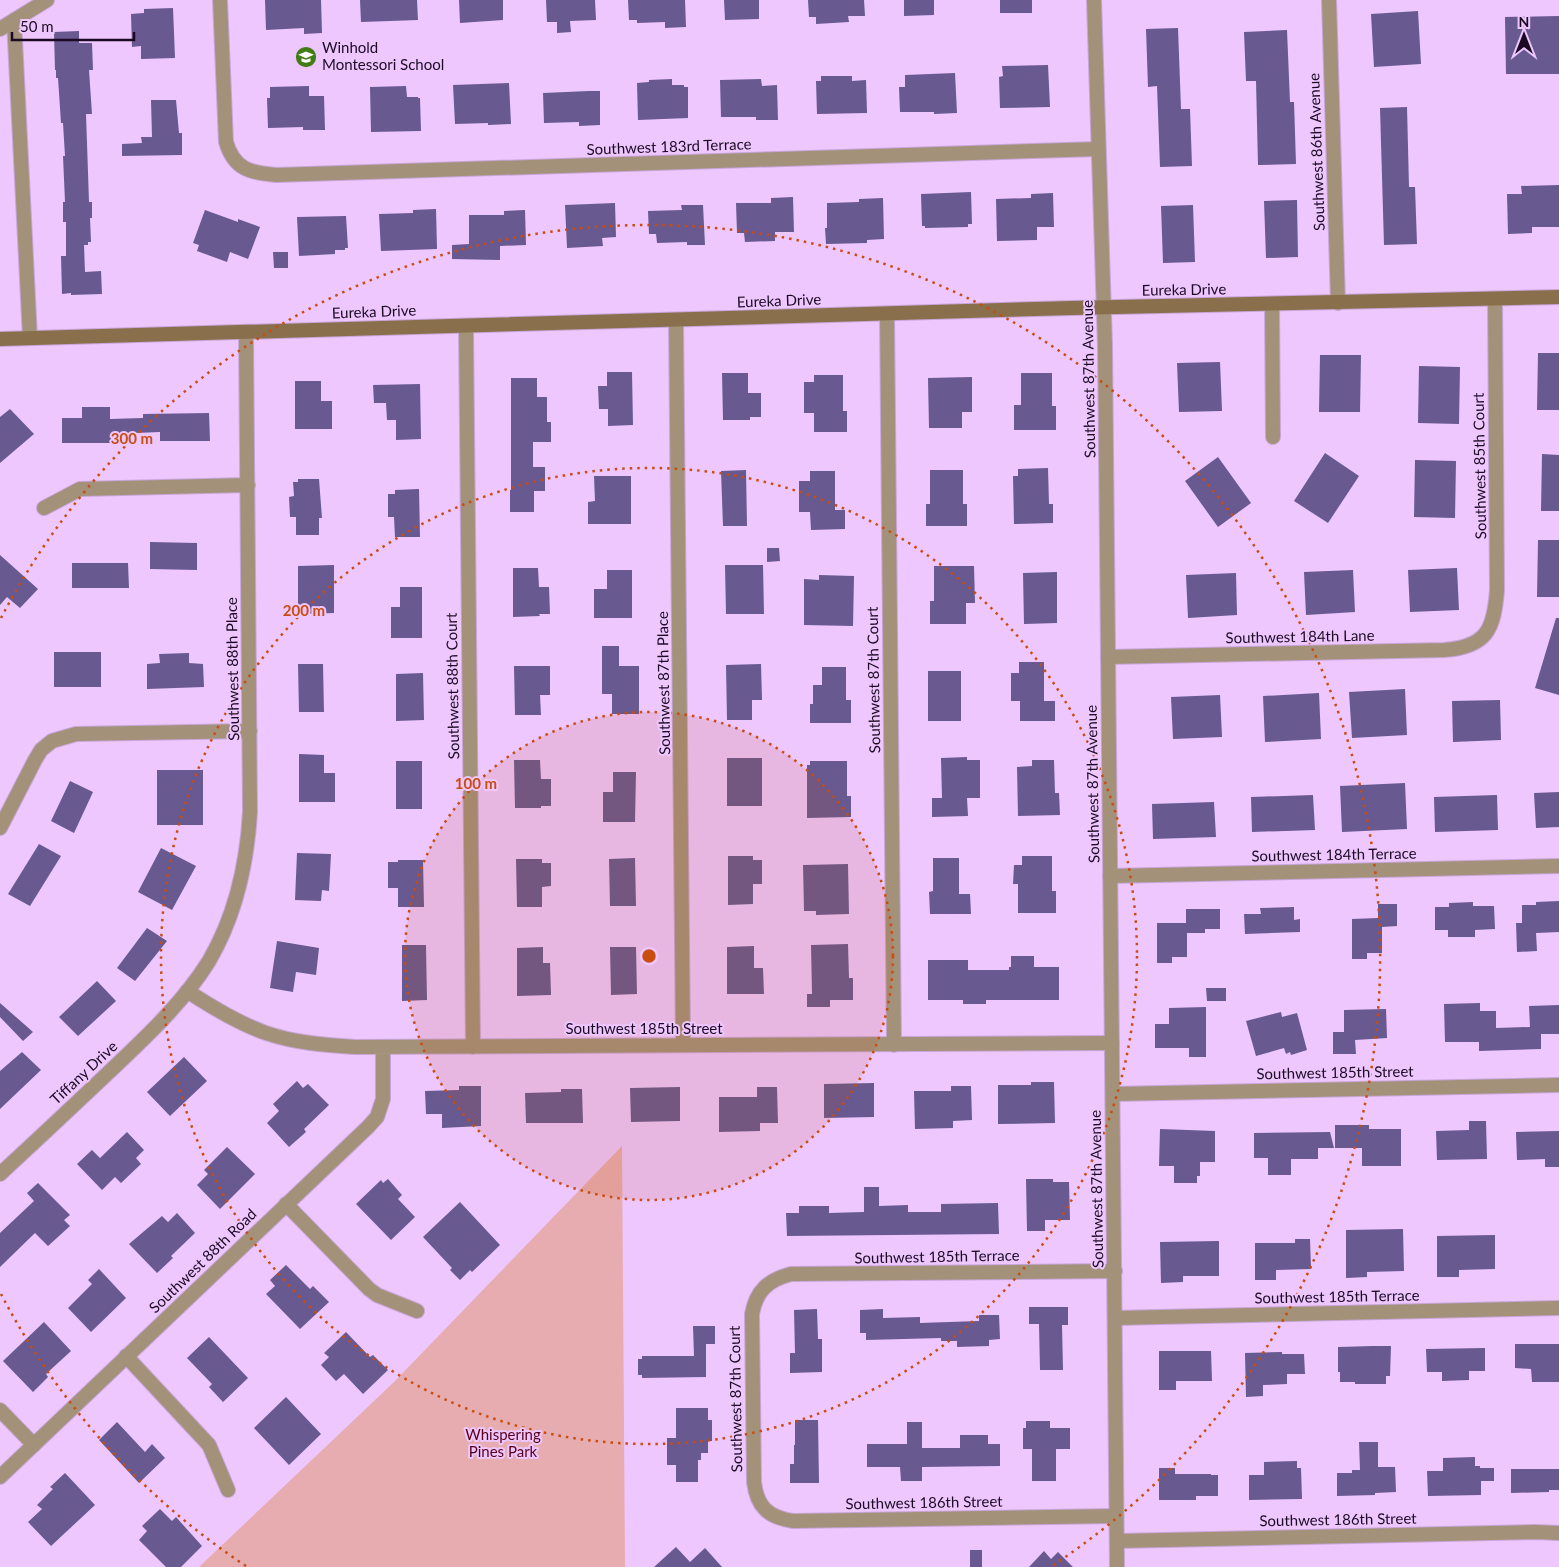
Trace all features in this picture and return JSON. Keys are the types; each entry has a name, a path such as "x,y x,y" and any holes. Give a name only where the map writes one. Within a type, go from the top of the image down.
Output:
{"main road":[{"name":"Eureka Drive","path":"0,339 1104,307 1272,305 1559,297"}],"street":[{"path":"0,29 47,0"},
{"name":"Southwest 183rd Terrace","path":"220,0 226,142 229,153 235,161 251,172 276,176 1098,149"},
{"name":"Southwest 87th Avenue","path":"1094,0 1104,307 1117,1567"},
{"name":"Southwest 86th Avenue","path":"1329,0 1338,303"},
{"path":"14,20 30,338"},
{"name":"Southwest 85th Court","path":"1488,632 1495,615 1497,590 1495,299"},
{"path":"1272,305 1273,437"},
{"name":"Southwest 87th Court","path":"886,314 894,1045"},
{"name":"Southwest 87th Place","path":"676,320 684,1045"},
{"name":"Southwest 88th Court","path":"466,326 473,1046"},
{"name":"Southwest 88th Place","path":"187,991 209,960 230,917 246,858 250,812 250,731 246,332"},
{"path":"44,508 80,489 248,485"},
{"name":"Southwest 184th Lane","path":"1108,657 1444,650 1459,649 1471,645 1488,632"},
{"path":"0,828 35,760 41,750 52,740 90,733 250,731"},
{"name":"Southwest 184th Terrace","path":"1110,876 1559,866"},
{"name":"Southwest 185th Street","path":"187,991 216,1010 266,1033 309,1043 355,1047 1112,1043"},
{"name":"Tiffany Drive","path":"0,1174 128,1054 187,991"},
{"name":"Southwest 88th Road","path":"0,1477 377,1117 383,1100 383,1047"},
{"name":"Southwest 185th Street","path":"1113,1094 1559,1085"},
{"path":"286,1204 377,1295 417,1311"},
{"name":"Southwest 185th Terrace","path":"763,1287 780,1277 791,1274 1115,1271"},
{"name":"Southwest 87th Court","path":"763,1287 754,1305 752,1324 754,1482 759,1502 765,1510"},
{"name":"Southwest 185th Terrace","path":"1115,1318 1559,1308"},
{"path":"126,1356 209,1445 228,1490"},
{"path":"0,1410 34,1445"},
{"name":"Southwest 186th Street","path":"765,1510 773,1516 793,1521 1116,1516"},
{"name":"Southwest 186th Street","path":"1117,1541 1522,1532 1559,1533"}],"green space":[{"name":"Whispering Pines Park","path":"622,1146 625,1567 199,1567 394,1382"}],"building":[{"path":"265,0 321,0 322,33 304,34 304,28 266,30"},
{"path":"360,0 417,0 418,20 361,22"},
{"path":"459,0 503,0 503,20 460,23"},
{"path":"546,0 595,0 596,20 570,21 571,32 557,33 557,22 547,22"},
{"path":"628,0 685,0 686,27 665,28 665,22 637,23 637,20 629,20"},
{"path":"724,0 759,0 759,19 725,20"},
{"path":"808,0 864,0 865,16 848,16 849,22 816,24 816,17 809,17"},
{"path":"904,0 934,0 934,15 904,16"},
{"path":"1000,0 1032,0 1032,13 1000,13"},
{"path":"173,8 175,58 141,59 141,46 132,47 131,14 144,13 144,9"},
{"path":"1418,11 1421,64 1374,67 1371,14"},
{"path":"1559,16 1559,74 1506,74 1505,17"},
{"path":"1178,28 1181,109 1190,109 1192,166 1160,167 1157,86 1148,87 1146,29"},
{"path":"1287,30 1290,102 1294,102 1296,164 1258,165 1256,81 1246,81 1244,32"},
{"path":"79,31 79,43 92,43 93,70 89,70 92,114 86,114 89,202 92,202 92,218 90,218 91,242 88,242 88,245 84,245 85,272 101,271 102,294 71,295 71,293 62,294 61,256 66,256 66,222 63,222 63,202 65,202 63,156 65,156 58,78 56,78 55,70 54,32"},
{"path":"1048,65 1050,107 1000,108 999,77 1003,76 1002,66"},
{"path":"955,73 957,113 900,112 899,87 905,87 905,75"},
{"path":"821,76 852,76 852,81 866,80 867,113 817,114 816,81 821,81"},
{"path":"672,79 672,85 688,87 688,118 638,120 637,83 649,82 649,80"},
{"path":"761,79 762,86 777,85 778,120 756,120 756,117 721,117 720,80"},
{"path":"509,83 511,124 455,124 453,85"},
{"path":"309,86 309,96 324,96 325,130 303,130 303,127 268,128 267,98 270,98 270,87"},
{"path":"406,86 407,97 420,98 421,131 371,132 370,87"},
{"path":"600,91 600,125 579,126 579,122 544,123 543,93"},
{"path":"151,100 176,100 179,133 182,133 182,155 122,156 122,144 142,143 141,137 152,137"},
{"path":"1407,107 1409,187 1415,187 1417,244 1384,245 1380,108"},
{"path":"1559,185 1559,227 1532,227 1532,233 1508,234 1507,194 1522,194 1521,186"},
{"path":"971,192 972,224 968,224 968,227 925,228 925,226 922,226 921,194"},
{"path":"1053,193 1054,227 1037,227 1037,240 997,241 996,199 1031,198 1031,194"},
{"path":"793,197 794,232 775,232 775,241 745,242 744,233 737,233 736,203 771,203 771,198"},
{"path":"883,198 884,239 867,240 867,243 826,244 827,203 859,202 859,199"},
{"path":"1297,200 1298,257 1266,258 1264,201"},
{"path":"615,203 616,237 602,238 603,246 567,248 565,205"},
{"path":"681,205 703,205 705,245 687,245 687,242 657,243 656,234 649,234 648,211 682,210"},
{"path":"1193,205 1195,262 1163,263 1161,206"},
{"path":"436,209 437,249 381,251 379,214 413,213 413,210"},
{"path":"205,210 238,222 238,219 260,227 248,259 230,252 227,262 197,251 199,245 193,243"},
{"path":"525,210 526,245 500,246 500,260 452,259 452,245 469,244 469,215 504,215 504,211"},
{"path":"346,216 348,248 345,248 345,250 335,250 335,254 299,256 297,217"},
{"path":"273,252 288,252 288,268 274,268"},
{"path":"1538,353 1559,353 1559,410 1537,410"},
{"path":"1320,355 1361,355 1360,412 1319,412"},
{"path":"1220,362 1222,411 1179,412 1177,363"},
{"path":"1419,366 1460,367 1459,424 1418,423"},
{"path":"607,372 632,372 633,425 608,426 608,409 599,409 598,386 607,386"},
{"path":"722,373 748,373 748,393 761,393 761,417 750,417 750,420 723,420"},
{"path":"1021,373 1052,373 1052,406 1056,406 1056,430 1014,430 1014,405 1021,405"},
{"path":"814,375 843,375 843,411 847,411 847,432 814,432 814,413 804,413 804,382 814,382"},
{"path":"972,377 972,412 962,412 962,428 929,428 928,378"},
{"path":"511,378 537,378 537,397 547,397 547,422 551,422 551,442 533,442 533,467 545,467 545,491 534,491 534,512 510,512"},
{"path":"295,381 321,381 321,401 332,401 332,429 295,429"},
{"path":"420,384 421,439 396,440 396,420 387,420 386,403 374,403 373,385"},
{"path":"82,407 110,407 110,419 143,418 143,414 209,413 210,441 160,441 160,432 111,434 111,443 62,443 62,418 82,418"},
{"path":"10,409 34,434 0,463 0,417"},
{"path":"1325,453 1359,476 1328,523 1294,501"},
{"path":"1542,454 1559,455 1559,511 1541,511"},
{"path":"1218,457 1251,503 1218,527 1185,481"},
{"path":"1415,460 1456,461 1455,518 1414,517"},
{"path":"1048,468 1049,504 1053,504 1053,523 1014,524 1013,476 1018,476 1018,469"},
{"path":"746,470 747,526 723,526 721,471"},
{"path":"930,470 963,470 963,504 967,504 967,526 926,526 926,504 930,504"},
{"path":"810,471 835,471 835,510 845,510 845,529 811,530 810,512 799,512 799,481 810,481"},
{"path":"594,476 631,476 631,524 588,524 588,502 595,501"},
{"path":"298,479 319,479 322,518 319,518 319,535 296,535 296,517 290,517 289,497 294,496 293,482 298,482"},
{"path":"419,489 420,537 395,537 394,517 388,517 388,494 395,494 395,490"},
{"path":"1538,540 1559,540 1559,597 1537,597"},
{"path":"150,542 197,543 197,570 150,569"},
{"path":"767,548 779,548 780,561 767,562"},
{"path":"0,555 38,589 20,608 7,597 0,605"},
{"path":"72,563 128,563 129,588 72,588"},
{"path":"334,565 334,613 298,614 298,566"},
{"path":"725,565 763,565 764,614 726,614"},
{"path":"934,566 974,566 975,603 966,603 966,624 930,624 930,601 934,601"},
{"path":"513,568 538,568 539,587 549,587 550,614 513,617"},
{"path":"1457,568 1459,610 1410,612 1408,570"},
{"path":"607,570 632,570 632,618 594,618 594,589 607,589"},
{"path":"1353,570 1355,612 1306,615 1304,572"},
{"path":"1057,572 1057,623 1024,624 1023,573"},
{"path":"1236,573 1237,615 1188,618 1186,575"},
{"path":"819,575 854,576 853,626 804,625 804,579 819,580"},
{"path":"400,587 422,587 422,638 391,638 391,607 400,607"},
{"path":"1556,618 1559,618 1559,695 1535,688"},
{"path":"602,646 619,646 619,666 639,666 639,714 612,714 612,694 602,694"},
{"path":"54,652 101,652 101,687 54,687"},
{"path":"189,653 189,663 203,664 204,687 147,689 147,664 160,663 159,654"},
{"path":"1019,662 1044,662 1044,701 1055,701 1055,721 1020,721 1020,701 1011,701 1011,673 1019,673"},
{"path":"298,664 323,664 324,712 299,712"},
{"path":"761,664 762,700 752,700 752,720 727,720 726,665"},
{"path":"514,666 550,666 550,695 540,695 541,715 515,715"},
{"path":"822,667 846,667 846,700 851,700 851,723 810,723 813,685 822,685"},
{"path":"928,671 961,671 961,721 928,721"},
{"path":"423,673 424,720 396,721 396,674"},
{"path":"1405,689 1407,735 1352,738 1349,692"},
{"path":"1319,693 1321,739 1265,742 1263,696"},
{"path":"1220,695 1222,737 1173,739 1171,697"},
{"path":"1500,700 1501,740 1453,742 1452,701"},
{"path":"299,754 324,755 324,773 335,773 335,802 299,802"},
{"path":"967,757 967,760 980,760 980,798 967,798 968,816 932,817 932,798 942,798 941,758"},
{"path":"727,758 762,758 762,806 727,806"},
{"path":"514,760 540,760 541,779 551,779 551,806 515,808"},
{"path":"1032,760 1054,760 1055,793 1059,793 1060,815 1018,816 1017,767 1032,766"},
{"path":"396,761 422,761 422,809 396,809"},
{"path":"810,761 847,761 847,796 851,796 851,817 807,818 807,765 810,765"},
{"path":"157,770 203,770 203,825 157,825"},
{"path":"613,772 636,772 635,822 603,822 603,792 613,792"},
{"path":"70,781 93,792 74,833 51,821"},
{"path":"1405,783 1407,829 1342,832 1340,786"},
{"path":"1559,792 1559,827 1536,828 1534,793"},
{"path":"1313,795 1315,830 1252,832 1251,797"},
{"path":"1497,795 1498,830 1435,832 1434,797"},
{"path":"1214,802 1216,837 1153,839 1152,804"},
{"path":"39,844 61,856 30,906 8,894"},
{"path":"161,848 196,866 172,910 138,892"},
{"path":"297,853 331,854 329,891 322,890 321,901 295,900"},
{"path":"728,856 753,856 753,860 762,860 762,884 753,884 753,904 728,905"},
{"path":"1022,856 1052,856 1052,891 1056,891 1056,913 1018,913 1018,884 1013,884 1014,865 1022,865"},
{"path":"635,858 636,906 610,906 609,859"},
{"path":"933,858 959,858 959,894 970,894 971,914 930,914 929,892 933,891"},
{"path":"516,859 542,859 542,863 551,863 551,886 542,887 542,907 517,907"},
{"path":"398,860 423,860 424,907 398,907 398,888 388,888 388,862 398,862"},
{"path":"848,864 849,914 816,915 816,911 804,911 803,865"},
{"path":"1559,901 1559,932 1536,933 1537,951 1517,952 1516,923 1522,923 1522,905 1536,905 1536,902"},
{"path":"1473,902 1473,906 1494,906 1495,929 1475,930 1475,937 1448,937 1448,930 1435,930 1435,907 1449,907 1449,903"},
{"path":"1378,904 1397,904 1397,926 1382,927 1382,953 1367,953 1367,959 1352,959 1352,919 1378,918"},
{"path":"1294,907 1294,920 1300,919 1300,932 1245,934 1244,914 1261,914 1260,908"},
{"path":"1186,909 1220,909 1220,929 1205,929 1205,933 1187,933 1187,957 1172,957 1172,963 1157,963 1157,923 1186,923"},
{"path":"147,928 167,941 135,981 117,968"},
{"path":"277,941 319,948 316,975 296,972 293,992 270,988"},
{"path":"848,944 849,978 853,978 853,1000 830,1000 830,1007 807,1007 807,994 812,994 811,945"},
{"path":"402,945 426,945 427,1000 402,1001"},
{"path":"754,946 754,968 763,968 764,994 727,994 727,947"},
{"path":"543,947 543,963 550,963 551,995 517,996 517,948"},
{"path":"610,947 636,947 637,994 611,995"},
{"path":"1011,956 1034,956 1034,967 1059,967 1059,1000 986,1000 986,1004 963,1004 963,1000 928,1000 928,960 968,960 968,970 1009,970 1009,967 1011,967"},
{"path":"97,981 116,1001 78,1036 59,1017"},
{"path":"1206,988 1226,988 1226,1001 1207,1001"},
{"path":"0,1003 33,1032 23,1041 0,1017"},
{"path":"1480,1003 1480,1011 1496,1011 1496,1028 1530,1027 1529,1006 1559,1005 1559,1034 1541,1034 1541,1049 1479,1051 1479,1042 1445,1042 1444,1004"},
{"path":"1206,1007 1206,1057 1189,1057 1189,1048 1155,1048 1155,1024 1169,1024 1169,1008"},
{"path":"1386,1009 1387,1038 1355,1040 1356,1054 1333,1054 1333,1032 1344,1032 1344,1010"},
{"path":"1281,1012 1282,1017 1297,1013 1307,1050 1291,1055 1290,1052 1286,1054 1284,1048 1256,1056 1246,1021"},
{"path":"22,1052 41,1070 0,1109 0,1071"},
{"path":"184,1057 207,1081 170,1116 147,1092"},
{"path":"297,1081 303,1088 308,1084 329,1105 304,1129 306,1132 289,1147 267,1123 279,1111 273,1104"},
{"path":"1031,1082 1054,1082 1055,1123 998,1124 998,1085 1031,1085"},
{"path":"874,1083 874,1117 824,1118 824,1084"},
{"path":"459,1086 481,1086 481,1126 442,1128 442,1114 426,1114 425,1091 459,1090"},
{"path":"951,1086 971,1086 972,1120 953,1121 953,1128 915,1129 914,1091 951,1091"},
{"path":"680,1087 680,1121 631,1122 630,1088"},
{"path":"757,1087 777,1087 778,1123 760,1123 760,1131 719,1132 719,1097 757,1097"},
{"path":"561,1089 582,1089 583,1123 526,1123 525,1093 561,1092"},
{"path":"1469,1121 1486,1121 1487,1159 1437,1160 1436,1131 1469,1130"},
{"path":"1335,1125 1369,1125 1369,1129 1401,1129 1401,1166 1362,1166 1362,1148 1335,1148"},
{"path":"1160,1129 1215,1131 1215,1162 1200,1162 1200,1176 1197,1176 1197,1183 1174,1183 1174,1166 1159,1166"},
{"path":"1559,1131 1559,1167 1545,1167 1545,1159 1517,1160 1516,1132"},
{"path":"127,1132 144,1150 136,1158 141,1164 121,1183 115,1177 102,1190 77,1164 92,1150 100,1158"},
{"path":"1330,1132 1334,1148 1318,1148 1318,1159 1291,1159 1291,1175 1268,1175 1268,1158 1254,1158 1254,1133"},
{"path":"227,1147 255,1174 220,1209 197,1185 208,1174 204,1170"},
{"path":"388,1179 402,1195 398,1199 415,1217 391,1240 356,1204 381,1180 383,1183"},
{"path":"1026,1179 1053,1179 1053,1182 1069,1182 1070,1220 1045,1220 1045,1231 1027,1231"},
{"path":"38,1183 70,1215 64,1220 70,1226 48,1246 35,1233 0,1267 0,1233 34,1201 27,1193"},
{"path":"864,1187 879,1187 879,1206 908,1205 908,1212 941,1212 941,1204 998,1203 999,1234 787,1236 786,1213 799,1213 799,1206 829,1206 829,1213 864,1212"},
{"path":"460,1202 500,1245 472,1272 470,1270 460,1280 450,1270 452,1268 423,1237"},
{"path":"177,1213 195,1233 171,1256 173,1258 157,1273 129,1244 162,1216 168,1222"},
{"path":"1403,1229 1404,1271 1367,1272 1367,1277 1346,1278 1346,1230"},
{"path":"1495,1235 1495,1269 1459,1270 1459,1277 1437,1277 1437,1236"},
{"path":"1295,1239 1310,1239 1311,1269 1276,1270 1276,1280 1255,1280 1255,1243 1295,1243"},
{"path":"1219,1241 1219,1276 1183,1276 1183,1282 1161,1283 1160,1242"},
{"path":"286,1265 310,1289 313,1286 329,1302 300,1329 266,1294 275,1286 270,1280"},
{"path":"99,1269 126,1298 91,1332 68,1308 92,1284 88,1280"},
{"path":"1029,1307 1068,1307 1068,1325 1062,1325 1063,1370 1040,1370 1039,1324 1029,1324"},
{"path":"817,1309 818,1339 822,1339 822,1372 790,1373 790,1353 795,1353 794,1310"},
{"path":"883,1309 883,1318 920,1317 920,1323 979,1321 979,1315 999,1315 1000,1339 989,1340 989,1346 957,1347 957,1341 941,1341 941,1338 866,1340 866,1333 860,1333 860,1310"},
{"path":"44,1322 71,1351 46,1374 48,1377 33,1392 3,1361"},
{"path":"693,1326 715,1326 715,1344 706,1344 706,1377 642,1378 642,1375 638,1375 638,1359 642,1359 642,1356 694,1356"},
{"path":"346,1332 370,1357 373,1355 388,1370 363,1394 344,1374 336,1381 321,1365 329,1357 324,1353"},
{"path":"209,1337 248,1378 223,1402 209,1387 212,1384 187,1358"},
{"path":"1515,1344 1559,1344 1559,1382 1532,1382 1531,1369 1515,1368"},
{"path":"1391,1346 1390,1376 1386,1376 1386,1384 1340,1382 1338,1347"},
{"path":"1485,1348 1485,1371 1469,1371 1469,1380 1442,1381 1442,1372 1427,1372 1426,1349"},
{"path":"1159,1351 1211,1351 1212,1381 1176,1381 1176,1390 1159,1390"},
{"path":"1282,1352 1282,1354 1304,1354 1305,1374 1287,1374 1287,1384 1263,1385 1263,1396 1246,1397 1245,1353"},
{"path":"286,1397 321,1434 289,1465 254,1428"},
{"path":"676,1408 708,1408 708,1420 712,1420 712,1441 708,1441 708,1453 701,1453 701,1460 698,1460 698,1482 676,1482 676,1465 667,1465 667,1438 676,1438"},
{"path":"795,1420 818,1420 819,1483 790,1483 790,1464 794,1464"},
{"path":"1026,1421 1050,1421 1050,1428 1070,1428 1070,1449 1056,1449 1056,1481 1032,1481 1032,1449 1023,1449 1023,1428 1026,1428"},
{"path":"117,1422 145,1452 152,1444 165,1458 139,1483 99,1440"},
{"path":"907,1422 922,1422 922,1448 960,1448 960,1435 988,1435 988,1444 1000,1444 1000,1466 922,1467 922,1481 901,1481 900,1467 867,1467 867,1444 907,1444"},
{"path":"1359,1442 1378,1442 1378,1467 1395,1467 1396,1492 1375,1493 1375,1495 1337,1496 1337,1473 1352,1473 1352,1470 1360,1470"},
{"path":"1475,1457 1475,1466 1494,1468 1494,1481 1481,1481 1481,1495 1428,1496 1427,1471 1443,1471 1443,1458"},
{"path":"1297,1461 1297,1468 1301,1468 1302,1499 1249,1500 1249,1475 1264,1475 1264,1462"},
{"path":"1159,1468 1175,1468 1175,1474 1218,1475 1218,1496 1196,1496 1196,1500 1159,1500"},
{"path":"1511,1469 1559,1469 1559,1490 1511,1493"},
{"path":"65,1473 95,1505 51,1546 28,1522 42,1509 37,1505 53,1489 50,1487"},
{"path":"160,1509 172,1521 176,1517 202,1546 181,1567 166,1567 139,1540 147,1531 142,1526"},
{"path":"676,1547 690,1562 705,1548 722,1567 654,1567"},
{"path":"970,1550 982,1550 982,1567 970,1567"},
{"path":"1044,1551 1051,1559 1058,1552 1073,1567 1029,1567"}],"place":[{"name":"Winhold Montessori School","path":"306,57"}]}
